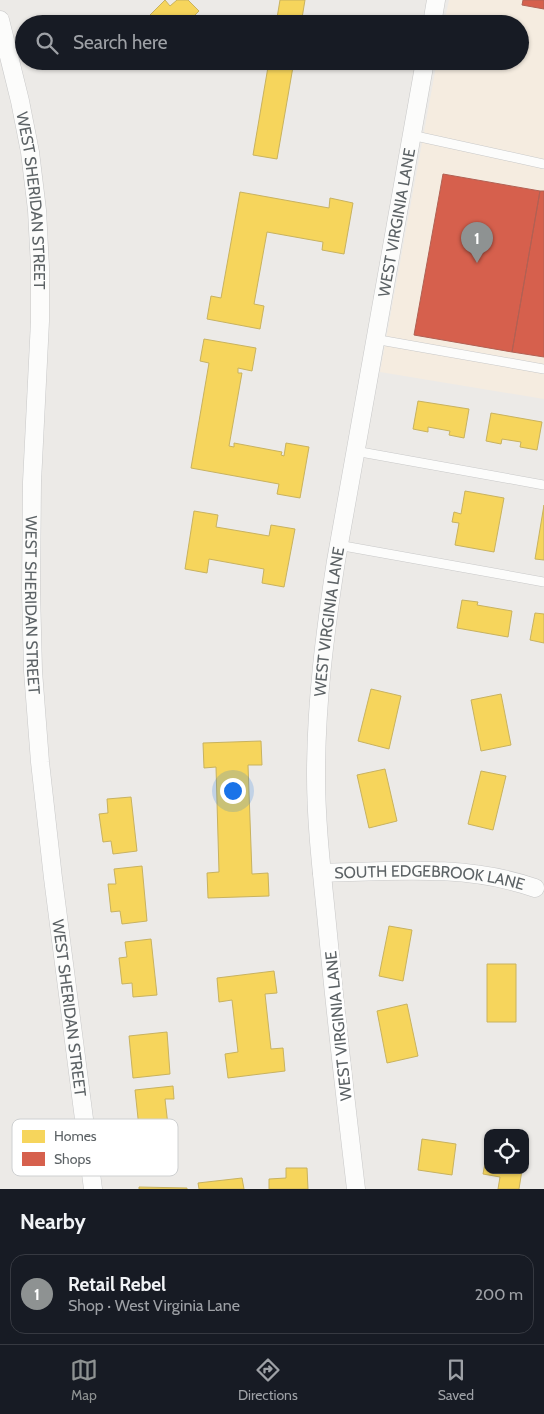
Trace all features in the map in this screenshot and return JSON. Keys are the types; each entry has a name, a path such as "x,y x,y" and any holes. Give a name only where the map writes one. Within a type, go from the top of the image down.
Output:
{"street":[{"path":"434,15 436,0"},
{"name":"WEST SHERIDAN STREET","path":"0,20 20,101 30,152 37,210 40,321 32,482 31,592 33,671 40,762 52,868 84,1119"},
{"name":"WEST VIRGINIA LANE","path":"356,1189 338,1039 322,873 316,776 320,683 338,544 423,70"},
{"name":"SOUTH EDGEBROOK LANE","path":"322,873 462,872 512,880 535,888"},
{"name":"WEST SHERIDAN STREET","path":"91,1176 93,1189"}],"lane":[{"path":"411,135 544,164"},
{"path":"374,339 544,369"},
{"path":"355,451 544,485"},
{"path":"338,544 544,582"}],"shaded area":[{"path":"449,0 544,0 544,399 380,372 435,70 529,70 529,15 446,15"}],"building: Homes":[{"path":"165,0 170,6 177,0 188,0 199,11 195,15 150,15"},
{"path":"280,0 305,0 302,15 278,15"},
{"path":"267,70 292,70 277,159 253,155"},
{"path":"240,192 329,208 330,198 353,203 344,254 322,250 323,242 267,232 254,304 264,306 260,329 207,319 211,296 221,298"},
{"path":"204,339 256,348 252,371 238,368 238,373 242,373 229,446 234,447 234,443 282,452 281,455 284,456 286,443 309,447 300,498 277,494 279,484 191,468 209,363 200,361"},
{"path":"418,401 469,409 464,438 449,435 450,431 428,427 428,432 413,429"},
{"path":"491,413 542,422 537,450 520,447 521,442 502,439 501,444 486,441"},
{"path":"465,491 504,498 494,552 455,545 459,523 452,522 454,512 461,514"},
{"path":"544,505 544,560 535,559"},
{"path":"194,511 218,515 216,527 269,536 271,525 295,529 284,587 262,583 264,569 209,559 207,573 185,569"},
{"path":"462,600 478,602 477,605 512,611 508,637 457,628"},
{"path":"535,613 544,614 544,643 530,640"},
{"path":"371,689 401,696 389,749 358,741"},
{"path":"501,694 511,745 481,751 471,700"},
{"path":"261,741 262,765 248,765 252,874 268,873 269,896 208,898 207,873 219,872 216,767 204,768 203,743"},
{"path":"385,769 397,821 369,828 357,775"},
{"path":"481,771 506,776 493,830 468,824"},
{"path":"131,797 137,851 113,854 111,841 103,842 99,814 108,813 107,799"},
{"path":"142,866 147,921 122,924 120,911 111,912 108,884 116,884 114,869"},
{"path":"389,926 412,930 403,981 379,976"},
{"path":"151,939 157,995 133,997 132,983 122,984 119,958 127,957 125,942"},
{"path":"487,964 516,964 516,1022 487,1022"},
{"path":"274,971 277,993 265,994 271,1049 283,1048 285,1071 228,1078 225,1054 238,1052 232,1000 219,1002 217,978"},
{"path":"407,1004 418,1056 387,1063 377,1011"},
{"path":"167,1032 170,1074 133,1078 129,1036"},
{"path":"173,1086 174,1099 165,1099 167,1119 138,1119 135,1090"},
{"path":"422,1139 456,1144 452,1175 418,1170"},
{"path":"286,1168 307,1168 308,1189 269,1189 269,1179 286,1178"},
{"path":"484,1169 484,1174 521,1174 519,1189 498,1189 500,1177 483,1174"},
{"path":"242,1178 244,1189 199,1189 198,1183"},
{"path":"139,1187 187,1188 187,1189 139,1189"}],"building: Shops":[{"path":"523,0 544,0 544,9 522,5"},
{"path":"443,174 540,191 512,352 414,335"},
{"path":"540,191 544,191 544,357 512,352"}],"place":[{"name":"Retail Rebel","path":"477,263"}]}
